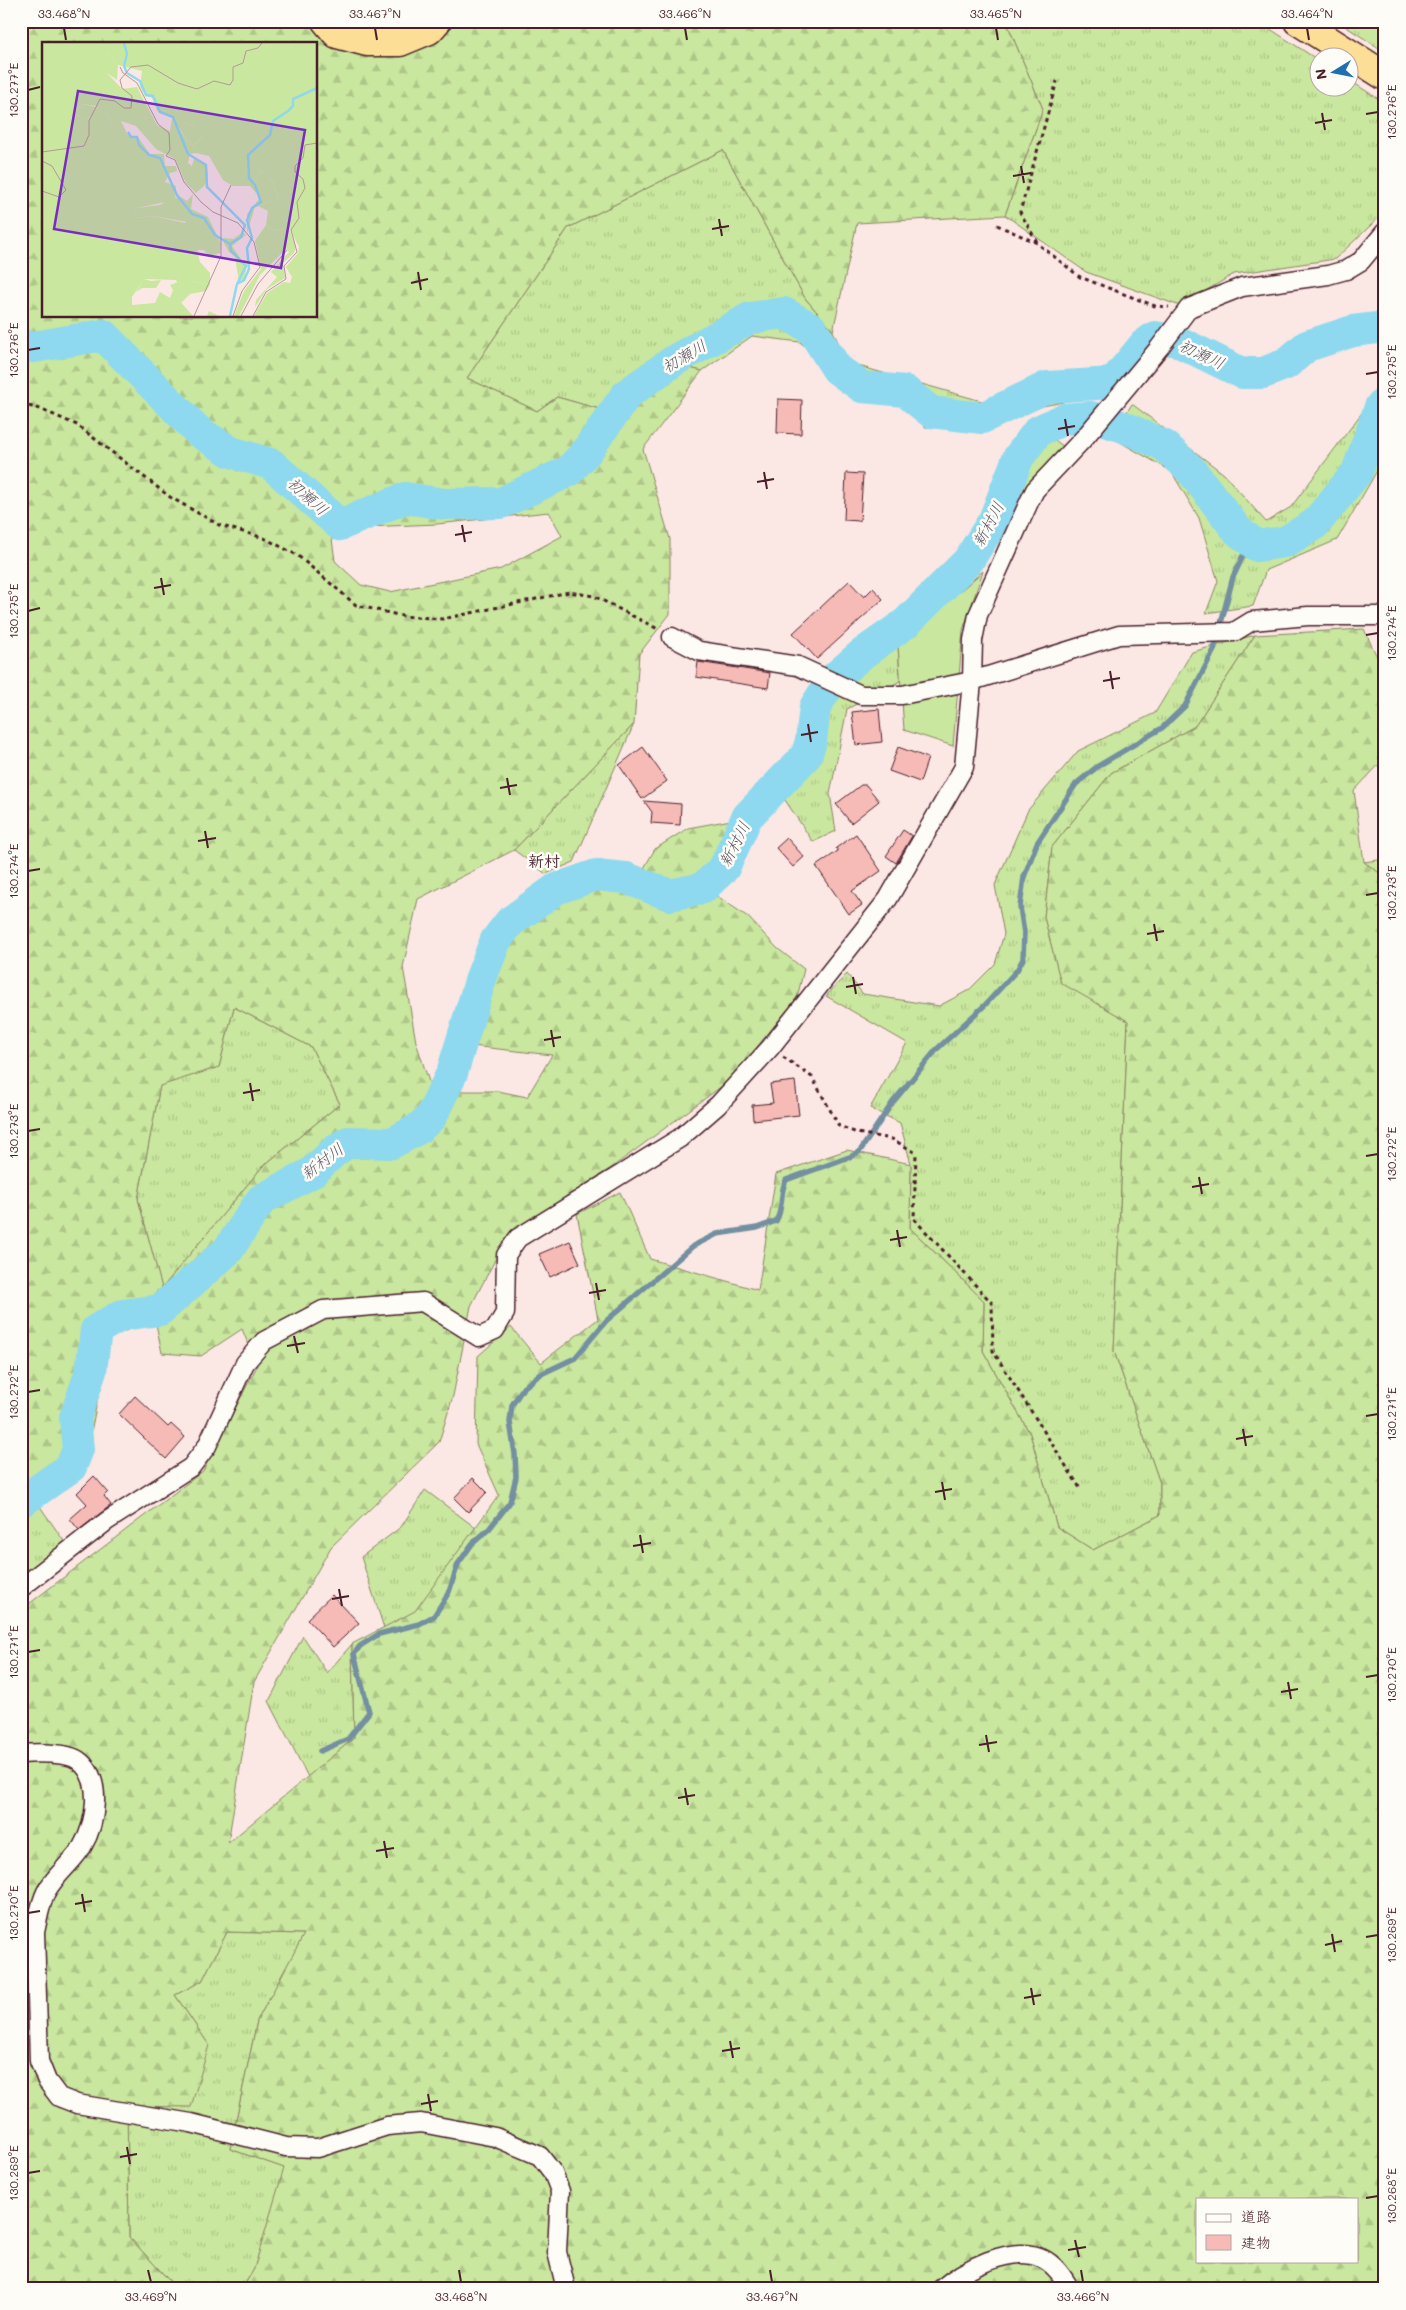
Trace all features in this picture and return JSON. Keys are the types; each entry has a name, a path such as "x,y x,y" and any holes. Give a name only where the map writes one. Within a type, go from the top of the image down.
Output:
{"highway":[{"path":"326,21 337,34 367,42 400,42 429,30 437,21"},
{"path":"1298,21 1385,76"}],"street":[{"path":"21,1588 107,1521 190,1467 207,1446 245,1363 264,1341 323,1310 423,1302 479,1337 495,1330 505,1313 506,1255 518,1238 680,1138 718,1105 770,1048 888,899 964,767 972,682 973,640 978,615 1035,490 1085,437 1190,308 1242,287 1328,275 1346,270 1361,261 1385,232"},
{"path":"672,637 699,651 798,666 862,695 902,696 972,682 1119,635 1148,632 1200,634 1234,632 1252,621 1308,616 1385,616"},
{"path":"21,1754 45,1753 77,1759 89,1773 96,1798 90,1833 80,1850 46,1891 39,1911 35,1932 39,2061 47,2081 58,2097 77,2104 191,2123 286,2147 318,2148 388,2126 421,2123 495,2137 540,2156 553,2173 560,2191 557,2252 566,2289"},
{"path":"941,2289 972,2267 1002,2257 1022,2255 1041,2258 1061,2273 1070,2289"}],"path":[{"path":"1038,243 1020,212 1057,81"},
{"path":"997,225 1038,243 1080,277 1155,306 1190,308"},
{"path":"21,404 40,408 77,425 170,497 219,525 264,538 297,555 356,605 402,616 442,619 568,592 594,596 672,637"},
{"path":"770,1048 812,1077 839,1126 857,1133 892,1139 916,1153 914,1220 992,1303 993,1351 1080,1488"}],"green space":[{"path":"21,21 1006,21 1043,109 1005,215 857,223 833,331 805,298 723,150 568,228 467,378 537,411 557,397 617,414 659,361 702,371 643,449 670,539 670,614 639,654 634,724 514,850 418,899 403,967 416,1042 432,1091 498,1091 527,1097 552,1055 472,1046 476,994 503,931 551,896 605,886 682,908 717,896 748,917 777,948 804,969 797,998 730,1080 611,1168 509,1233 471,1306 453,1396 439,1442 331,1547 254,1682 228,1843 354,1738 352,1644 415,1611 499,1495 476,1444 478,1356 511,1327 541,1363 598,1319 577,1214 620,1192 650,1259 758,1290 776,1174 847,1150 911,1164 910,1228 984,1301 983,1351 1030,1434 1057,1527 1093,1550 1160,1515 1160,1483 1114,1351 1128,1021 1061,983 1044,917 1052,847 1111,773 1195,726 1255,635 1364,629 1385,674 1385,758 1354,791 1364,862 1385,877 1385,2289 242,2289 254,2269 284,2168 230,2149 257,2021 304,1934 227,1932 202,1981 175,1995 209,2045 191,2107 127,2106 129,2237 177,2289 21,2289 21,1610 203,1471 257,1366 242,1329 201,1356 162,1353 155,1319 110,1337 88,1447 77,1480 21,1517","holes":["549,512 562,536 501,569 390,592 361,585 335,561 331,532 366,527 437,524","234,1007 311,1047 340,1104 262,1167 162,1288 138,1199 160,1086 219,1067"]},
{"path":"1006,21 1258,21 1308,54 1308,98 1358,98 1358,86 1385,103 1385,212 1335,259 1234,274 1180,306 1086,272 1005,215 1043,109"},
{"path":"1337,21 1385,21 1385,52"},
{"path":"723,150 805,298 833,331 848,363 985,402 1047,378 1103,372 1116,391 1043,406 990,428 925,427 898,399 857,399 800,342 752,336 702,371 659,361 617,414 557,397 537,411 467,378 568,228"},
{"path":"1385,382 1385,417 1379,427 1378,469 1337,540 1266,570 1253,606 1206,613 1218,581 1199,518 1171,471 1111,437 1132,404 1224,474 1266,522 1291,507"},
{"path":"1385,417 1385,464 1378,469 1379,427"},
{"path":"1051,437 1064,447 1029,486 1008,530 1001,528 1025,468"},
{"path":"983,571 963,630 953,746 904,730 898,645"},
{"path":"1255,635 1195,726 1111,773 1052,847 1044,917 1061,982 1128,1021 1114,1351 1160,1483 1160,1515 1093,1550 1057,1527 1030,1434 983,1351 984,1301 910,1228 911,1164 900,1123 870,1108 907,1043 826,996 847,974 863,994 939,1006 969,990 995,964 1004,934 995,885 1028,810 1078,751 1155,713 1192,652"},
{"path":"898,645 900,681 847,709 830,794 836,831 813,842 783,797 812,762 824,709 836,689"},
{"path":"634,724 574,862 546,874 514,850"},
{"path":"731,820 715,867 671,886 644,868 655,849 688,828"},
{"path":"1385,859 1385,877 1364,862"},
{"path":"234,1007 311,1047 340,1104 262,1167 162,1289 138,1199 160,1085 219,1067"},
{"path":"425,1490 476,1528 415,1612 384,1628 361,1557 401,1527"},
{"path":"39,1505 66,1544 21,1577 21,1517"},
{"path":"303,1636 327,1673 352,1644 354,1738 308,1777 269,1701"},
{"path":"227,1932 305,1934 257,2021 230,2149 285,2168 254,2269 242,2289 177,2289 129,2237 127,2106 209,2045 175,1995 202,1981"}],"building":[{"path":"778,399 802,400 801,434 777,433"},
{"path":"846,473 863,474 860,521 844,520"},
{"path":"849,581 864,597 873,588 883,599 817,659 793,633"},
{"path":"698,662 770,673 768,688 696,677"},
{"path":"879,709 882,742 856,745 852,712"},
{"path":"643,747 667,781 642,799 619,765"},
{"path":"898,747 928,758 920,782 889,771"},
{"path":"861,785 866,785 879,801 851,823 836,804"},
{"path":"644,801 681,804 680,825 651,823 652,812"},
{"path":"903,830 912,836 896,863 886,856"},
{"path":"856,834 881,871 852,891 862,905 849,914 816,866 838,851 836,848"},
{"path":"787,838 804,857 793,867 776,848"},
{"path":"795,1081 799,1115 753,1120 752,1105 773,1103 770,1084"},
{"path":"570,1241 580,1263 550,1277 539,1254"},
{"path":"135,1396 168,1427 171,1424 185,1437 166,1459 119,1414"},
{"path":"94,1476 108,1492 104,1496 111,1505 79,1530 70,1519 87,1504 77,1493"},
{"path":"473,1478 487,1492 468,1512 454,1498"},
{"path":"332,1595 359,1623 333,1647 307,1619"}],"waterway":[{"name":"初瀬川","path":"21,345 34,347 103,335 199,432 231,452 271,464 340,525 405,498 444,504 501,503 569,471 586,452 627,394 675,360 750,318 784,313 811,328 837,369 862,387 905,391 931,412 982,418 1047,387 1113,383 1144,345 1155,337 1177,341 1242,373 1263,373 1286,364 1307,346 1353,331 1385,327"},
{"name":"新村川","path":"21,1502 71,1467 78,1449 75,1418 91,1371 96,1330 122,1315 160,1310 228,1250 261,1200 311,1173 348,1142 392,1143 418,1129 431,1117 452,1073 482,975 496,940 510,922 556,889 596,875 626,878 670,895 703,888 724,868 747,817 806,756 811,741 815,707 832,680 862,654 906,623 968,561 994,520 1018,458 1038,431 1064,419 1091,417 1124,427 1165,446 1191,470 1238,531 1257,546 1285,542 1315,524 1357,472 1380,407 1385,401"},
{"path":"320,1751 348,1739 369,1712 354,1654 360,1646 379,1634 419,1624 434,1616 449,1592 458,1564 472,1544 489,1529 510,1502 516,1477 515,1454 510,1422 512,1405 523,1388 539,1375 575,1358 606,1321 693,1246 717,1234 757,1228 776,1221 780,1211 786,1180 852,1156 860,1151 893,1102 937,1049 985,1005 1017,970 1023,959 1024,933 1020,907 1024,877 1037,843 1076,784 1098,766 1162,728 1185,706 1214,650 1233,577 1243,556 1257,546"}],"district":[{"name":"新村","path":"544,861"}]}
